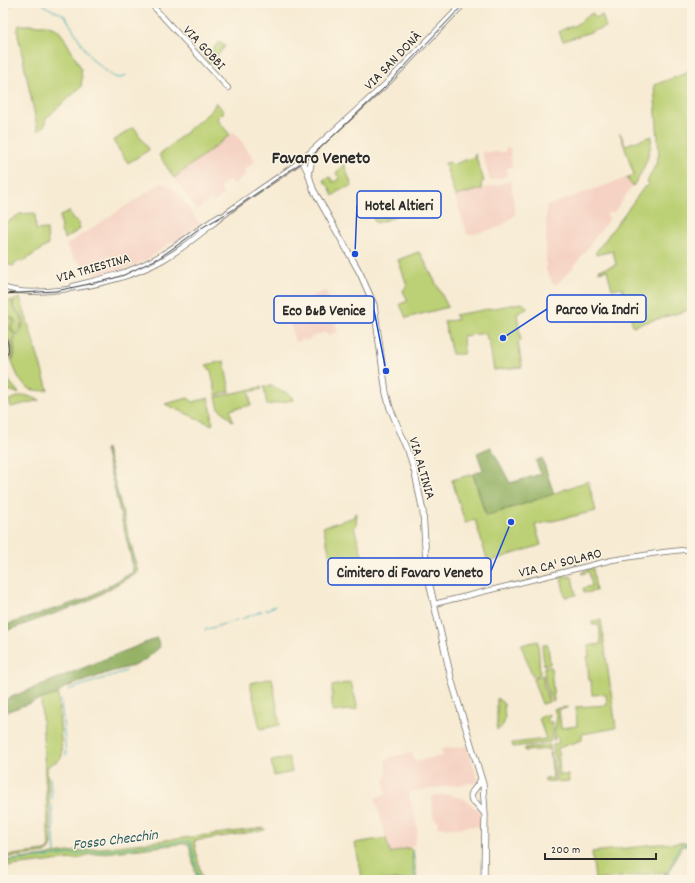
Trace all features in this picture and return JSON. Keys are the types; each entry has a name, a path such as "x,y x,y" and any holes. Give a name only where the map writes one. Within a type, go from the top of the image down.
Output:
{"main road":[{"name":"VIA SAN DONÀ","path":"301,161 386,84 464,3"},
{"path":"309,176 313,151"},
{"path":"301,161 308,163 310,168"},
{"name":"VIA ALTINIA","path":"301,161 309,176 313,189 360,273 372,300 375,311 386,393 390,408 407,448 423,512 425,552 434,604 452,682 483,784 485,815 484,880"},
{"path":"481,778 476,789 470,796 485,815"},
{"path":"476,789 480,789 484,794 482,802 476,803"}],"street":[{"name":"VIA GOBBI","path":"150,3 228,88"},
{"name":"VIA TRIESTINA","path":"48,291 115,276 150,262 204,225 230,210 301,161"},
{"name":"VIA TRIESTINA","path":"3,287 24,292 48,291 105,282 126,276 161,261 192,240 230,210"},
{"name":"VIA TRIESTINA","path":"204,225 209,225 218,220"},
{"name":"VIA TRIESTINA","path":"192,240 202,230 204,225"},
{"path":"73,288 85,285 89,282"},
{"name":"VIA CA' SOLARO","path":"434,604 619,559 692,549"}],"shaded area":[{"path":"234,132 256,161 244,170 247,174 233,184 230,180 220,188 224,194 214,202 211,199 197,210 174,178"},
{"path":"507,148 510,148 512,167 507,168 507,176 490,181 482,152 504,152"},
{"path":"626,178 633,186 613,213 608,213 607,216 610,218 572,269 557,284 553,284 546,270 546,206"},
{"path":"511,181 515,215 500,227 474,234 467,234 455,196"},
{"path":"161,183 176,191 199,223 198,225 175,243 173,241 149,258 136,265 105,275 97,276 87,271 73,257 66,245"},
{"path":"326,290 338,332 327,335 325,332 305,341 304,339 295,342 286,308"},
{"path":"467,746 479,782 408,792 418,830 414,846 390,853 375,798 386,795 384,780 387,775 386,760 390,759 390,757 412,753 414,761 443,756 441,749"},
{"path":"453,794 453,796 464,799 478,810 480,813 481,826 452,828 437,827 438,821 433,818 432,796"}],"green space":[{"path":"593,13 595,18 602,15 606,27 563,41 559,32 579,23"},
{"path":"19,25 46,25 57,29 63,36 81,68 81,87 45,119 46,124 38,131 17,30"},
{"path":"219,42 225,46 210,64 205,58"},
{"path":"692,71 692,309 633,326 622,287 612,289 607,270 599,272 599,270 616,265 613,251 596,255 596,252 645,186 647,187 649,184 647,182 656,164 659,154 654,85"},
{"path":"216,102 224,112 217,119 230,135 174,178 159,155 212,110"},
{"path":"134,127 149,150 128,163 113,141"},
{"path":"620,133 625,145 652,136 646,162 633,186 626,178 634,175"},
{"path":"475,154 484,181 481,183 482,189 455,196 445,163 450,162 451,165 475,157"},
{"path":"344,164 352,186 340,190 333,196 329,187 323,180 330,177 333,182 340,179 336,173"},
{"path":"385,197 395,217 376,223 366,205"},
{"path":"69,211 73,220 77,220 80,229 65,239 61,231 60,216"},
{"path":"35,213 36,230 47,229 48,245 22,262 19,260 13,266 3,262 3,225 20,214"},
{"path":"418,252 421,254 448,307 406,318 400,304 408,301 403,291 407,285 398,260"},
{"path":"19,297 48,390 40,391 28,388 20,380 12,361 15,353 14,340 23,326 22,316 15,310 14,306 14,300 19,299"},
{"path":"12,300 13,308 22,319 21,327 16,335 11,328 15,323 15,320 13,318 9,318 13,319 14,321 10,328 15,336 12,341 14,353 11,360 11,347 3,323 3,307 7,302"},
{"path":"522,303 528,308 517,314 521,341 518,342 522,367 494,370 489,341 487,340 486,333 463,336 463,354 452,354 444,321 457,320 455,315"},
{"path":"224,361 230,392 216,395 211,371 206,365"},
{"path":"3,365 9,381 19,393 3,388"},
{"path":"272,386 291,395 293,400 267,405 264,387"},
{"path":"261,387 262,389 249,392 251,405 230,410 233,422 219,409 216,397"},
{"path":"24,395 40,400 11,407 9,400"},
{"path":"188,398 193,402 208,398 212,413 212,425 165,404"},
{"path":"491,447 510,483 541,474 536,461 542,458 554,494 486,516 473,474 483,470 477,453"},
{"path":"106,448 138,572 87,602 3,632 3,626 85,599 133,572 105,450"},
{"path":"473,474 486,516 588,481 596,511 535,525 541,545 488,562 475,520 465,523 452,480"},
{"path":"357,513 356,526 354,527 366,569 336,579 323,527 354,517 354,514"},
{"path":"593,568 596,591 584,593 583,588 592,586 589,572 581,574 583,571"},
{"path":"564,575 565,577 572,577 576,595 565,597 561,576"},
{"path":"601,620 616,728 582,734 582,740 558,748 560,775 568,775 569,781 557,782 553,744 559,743 557,736 554,736 555,740 553,740 557,717 554,709 568,707 559,709 561,728 577,726 576,707 607,705 606,694 592,695 587,657 589,657 588,646 601,644 599,625 592,625 592,621"},
{"path":"157,638 160,647 136,665 110,672 64,688 58,694 3,713 3,708 6,706 4,700"},
{"path":"538,641 540,674 533,677 521,645"},
{"path":"542,645 548,645 550,664 544,665"},
{"path":"544,667 551,667 554,701 551,701 545,683"},
{"path":"543,675 543,683 549,702 542,704 533,679"},
{"path":"272,678 280,725 260,729 250,683"},
{"path":"351,682 358,709 332,712 332,686"},
{"path":"58,694 62,756 59,760 47,768 52,844 50,849 45,853 3,858 3,856 48,850 41,699"},
{"path":"497,698 504,704 505,715 503,725 497,730"},
{"path":"549,714 547,720 552,722 553,730 550,742 513,747 512,743 546,739 539,718"},
{"path":"550,745 555,781 545,782 545,779 553,778 550,749 525,751 525,748"},
{"path":"289,758 292,772 274,776 271,761"},
{"path":"264,828 265,830 194,841 202,880 197,880 189,844 87,855 80,858 3,867 3,861"},
{"path":"386,838 390,853 409,848 413,851 417,880 344,880 362,877 355,843"},
{"path":"692,842 692,844 681,847 664,880 660,880 666,872 595,880 592,852 645,845"}],"waterway":[{"path":"3,8 9,7 14,3"},
{"path":"42,3 47,8 65,16 88,54 95,62 114,77 121,78 126,75"},
{"path":"266,610 275,606"},
{"path":"242,619 262,611"},
{"path":"205,630 237,620"},
{"path":"68,690 126,671"},
{"path":"61,700 66,755"},
{"path":"50,778 52,799"},
{"path":"52,805 55,852"},
{"name":"Fosso Checchin","path":"3,862 188,841 191,843 199,880"},
{"name":"Fosso Checchin","path":"662,880 670,868 678,847 692,843"},
{"name":"Fosso Checchin","path":"413,851 412,863 415,880"},
{"name":"Fosso Checchin","path":"358,880 366,880"}],"tram line":[{"path":"3,294 56,291 108,280 124,275 159,258 203,227 231,211 315,153 383,89 465,3"},
{"path":"3,329 9,349 3,358"}],"place":[{"name":"Hotel Altieri","path":"355,254"},
{"name":"Parco Via Indri","path":"503,338"},
{"name":"Eco B&B Venice","path":"386,371"},
{"name":"Cimitero di Favaro Veneto","path":"511,522"}],"district":[{"name":"Favaro Veneto","path":"321,157"}]}
